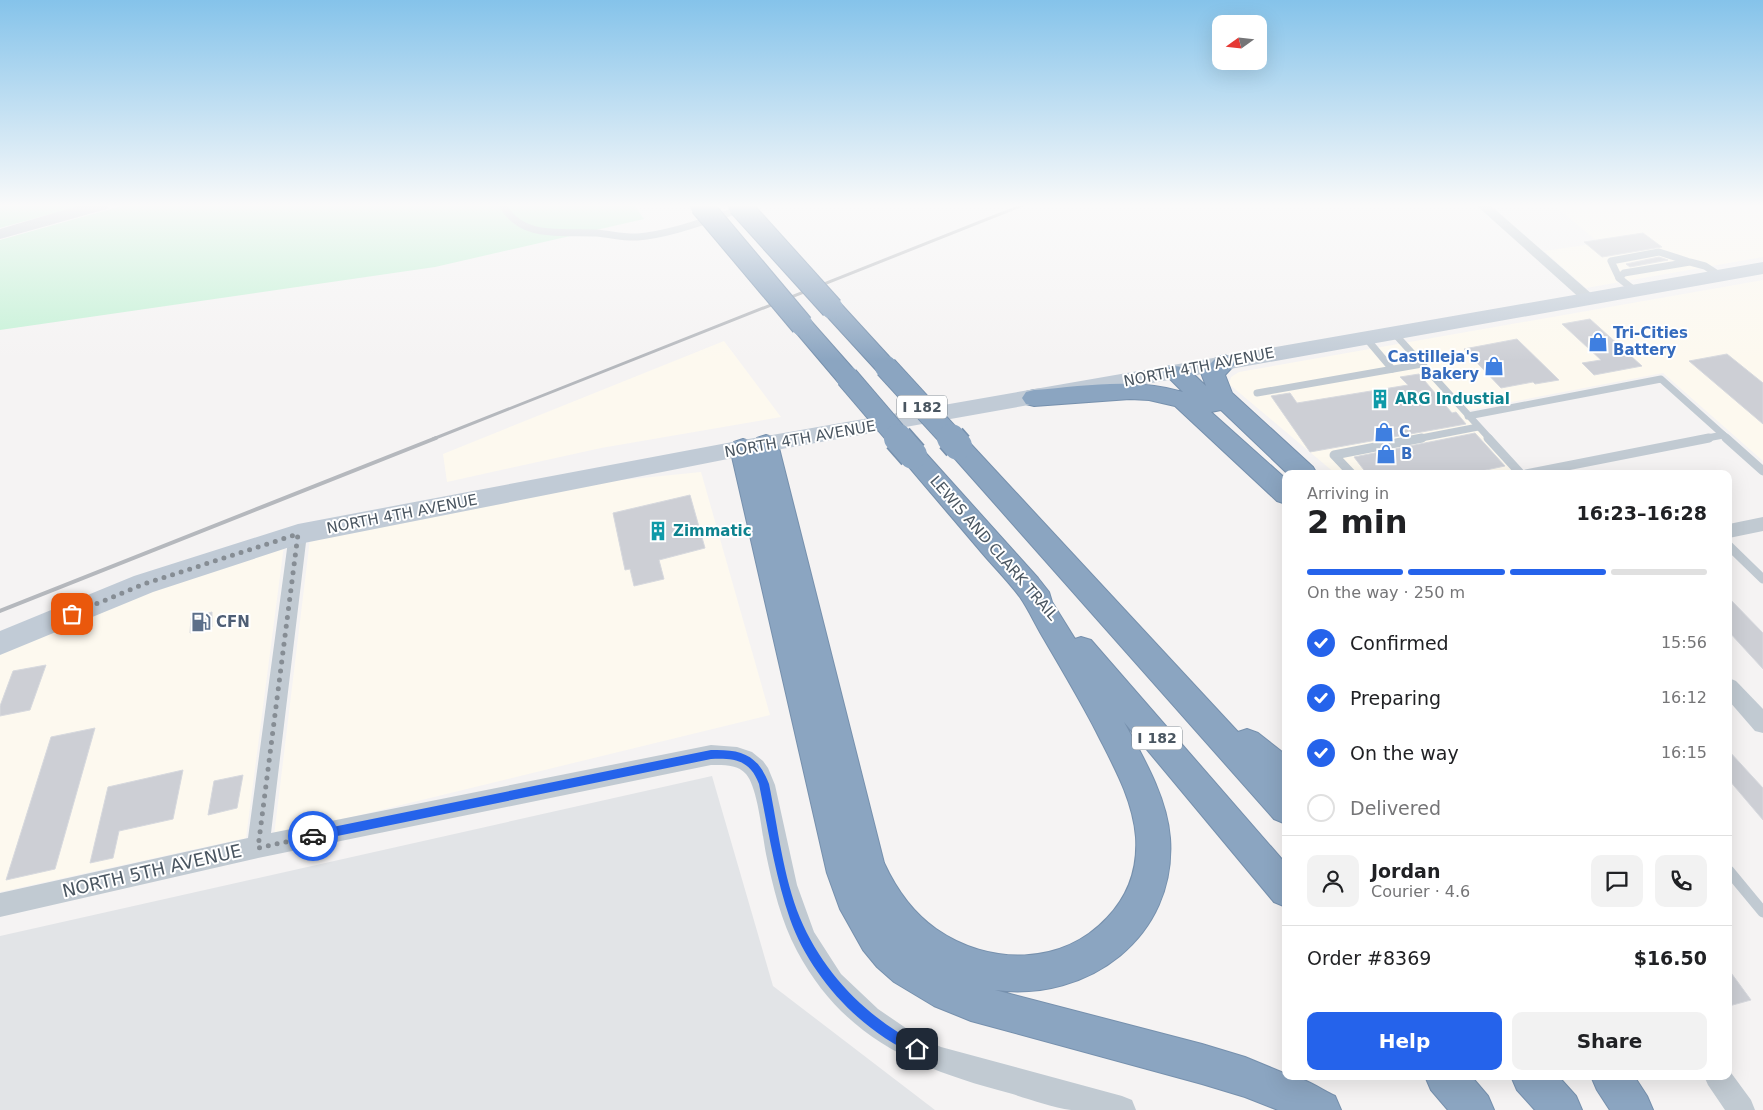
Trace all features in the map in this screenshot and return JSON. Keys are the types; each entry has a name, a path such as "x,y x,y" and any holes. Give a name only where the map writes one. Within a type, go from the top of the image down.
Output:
{"highway":[{"name":"LEWIS AND CLARK TRAIL","path":"745,257 1282,885"},
{"name":"I 182","path":"786,257 1282,804"},
{"path":"1224,363 1213,374 1222,397 1300,470"},
{"path":"1175,372 1183,400"},
{"path":"1175,372 1288,470"},
{"path":"1034,398 1135,391 1168,393 1183,400 1282,490"},
{"path":"754,446 872,878 898,920 938,952 970,966 1013,975 1038,974 1063,968 1086,959 1106,946 1123,929 1137,910 1147,889 1154,845 1151,822 1145,800 1106,716 1028,586"},
{"path":"754,446 844,873 851,897 878,942 897,962 920,979 944,992 971,1002 1236,1074 1295,1097 1321,1110"},
{"path":"1147,656 1282,771"},
{"path":"1448,1080 1474,1110"},
{"path":"1535,1080 1562,1110"},
{"path":"1614,1080 1633,1110"}],"main road":[{"name":"NORTH 4TH AVENUE","path":"0,643 144,584 298,534 754,446 1034,398 1588,298 1626,284 1719,275 1763,268"}],"street":[{"path":"1541,257 1588,298"},
{"path":"1732,530 1763,524"},
{"path":"258,848 298,534"},
{"path":"1732,690 1763,724"},
{"name":"NORTH 5TH AVENUE","path":"0,905 258,848 702,756 731,754 753,764 760,773 795,919 809,947 827,974 848,1000 902,1042 933,1057 966,1068 1122,1110"},
{"path":"1720,1080 1741,1110"}],"lane":[{"path":"1626,284 1610,261 1634,257"},
{"path":"1650,257 1676,264"},
{"path":"1674,257 1705,266 1719,275"},
{"path":"1628,258 1660,267"},
{"path":"1614,260 1644,270"},
{"path":"1626,284 1624,273 1690,262"},
{"path":"1393,332 1517,470"},
{"path":"1365,337 1392,369"},
{"path":"1257,393 1422,364"},
{"path":"1468,416 1661,379 1763,471"},
{"path":"1348,470 1334,455 1478,427"},
{"path":"1546,470 1723,435"},
{"path":"1732,549 1763,579"},
{"path":"1732,875 1763,912"}],"shaded area":[{"path":"1551,257 1763,257 1763,257 1586,288"},
{"path":"1763,280 1763,461 1663,373 1464,411 1514,470 1331,470 1229,384 1231,377 1239,372"},
{"path":"724,341 781,417 601,448 447,482 443,454"},
{"path":"701,472 770,715 274,836 310,539 612,481"},
{"path":"284,545 246,838 0,892 0,650 152,589"},
{"path":"712,776 773,986 935,1110 0,1110 0,936"}],"green space":[{"path":"0,257 479,257 435,267 0,330"}],"building":[{"path":"1659,257 1668,260 1630,267 1626,264"},
{"name":"Tri-Cities Battery","path":"1590,319 1642,366 1594,375 1582,363 1601,360 1562,324"},
{"path":"1517,339 1559,380 1535,384 1533,382 1501,388 1464,349"},
{"path":"1727,354 1763,383 1763,424 1689,361"},
{"path":"1419,374 1452,413 1456,412 1466,424 1310,452 1271,396 1290,393 1297,403 1408,385 1400,377"},
{"path":"1475,433 1505,466 1486,470 1364,470 1354,457"},
{"name":"Zimmatic","path":"690,495 705,548 659,560 664,579 634,586 630,569 625,570 613,513"},
{"path":"1732,601 1763,633 1763,669 1732,635"},
{"name":"CFN","path":"212,612 212,627 190,633 191,618"},
{"path":"46,665 30,710 0,716 0,706 13,671"},
{"path":"95,728 55,869 6,880 51,737"},
{"path":"1732,754 1763,788 1763,820 1732,784"},
{"path":"183,770 173,819 119,831 113,858 90,863 108,787"},
{"path":"243,775 237,808 208,815 214,781"},
{"path":"1732,974 1751,1000 1732,1005"}],"railway":[{"path":"433,439 892,257"},
{"path":"0,611 436,438"}],"way so far":[{"path":"72,614 144,584 298,534 258,848 313,836"}],"place":[{"name":"Tri-Cities Battery","path":"1598,342"},
{"name":"Castilleja's Bakery","path":"1494,366"},
{"name":"ARG Industial","path":"1380,399"},
{"name":"C","path":"1384,432"},
{"name":"B","path":"1386,454"},
{"name":"Zimmatic","path":"658,531"},
{"name":"CFN","path":"201,622"}],"route":[{"path":"313,836 711,755 731,754 743,758 753,764 760,773 764,784 784,881 795,919 809,947 827,974 848,1000 902,1042 917,1049"}]}
